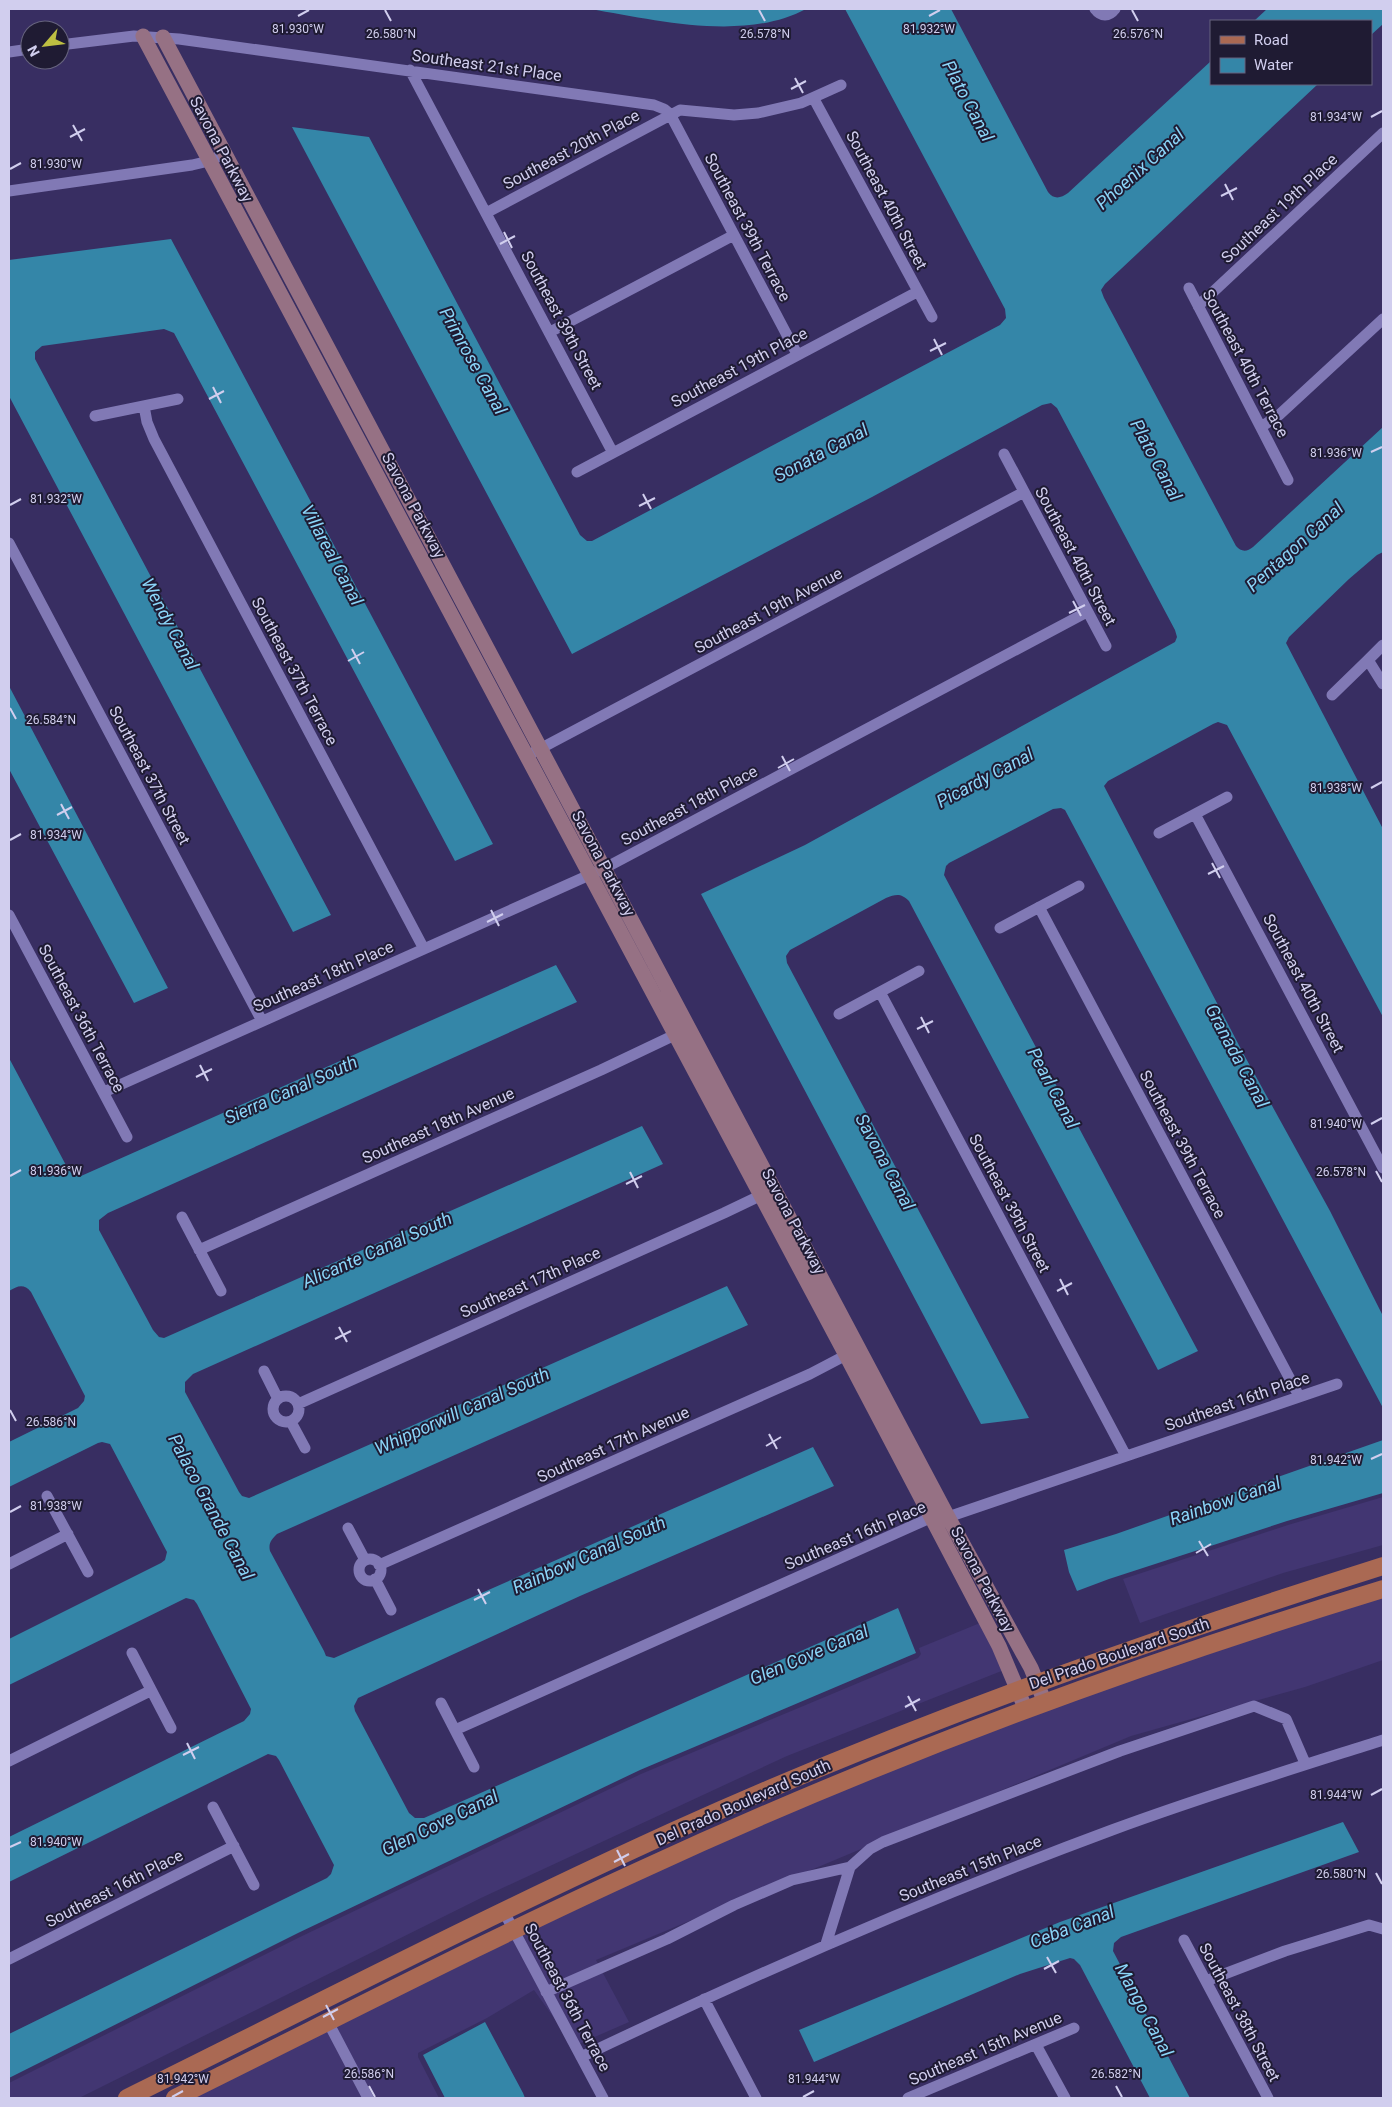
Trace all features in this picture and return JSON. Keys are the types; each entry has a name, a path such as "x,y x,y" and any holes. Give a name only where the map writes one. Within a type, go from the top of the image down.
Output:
{"main road":[{"name":"Del Prado Boulevard South","path":"127,2098 504,1912 676,1830 842,1758 1018,1689 1220,1617 1383,1566"},
{"name":"Del Prado Boulevard South","path":"175,2098 514,1931 645,1868 740,1826 936,1744 1026,1710 1238,1635 1383,1589"},
{"path":"328,2022 358,1984"}],"street":[{"path":"1095,9 1098,13 1104,15 1111,13 1115,9"},
{"name":"Southeast 21st Place","path":"70,44 107,38 143,36 163,38 410,70 654,105 670,114"},
{"name":"Savona Parkway","path":"143,36 383,486 535,752 604,868 682,1032"},
{"name":"Savona Parkway","path":"163,38 398,479 535,752 590,874 682,1032 853,1352 948,1516 1037,1682 1045,1703"},
{"name":"Southeast 39th Street","path":"410,70 613,453"},
{"path":"670,114 680,110 734,115 758,113 786,108 814,98 841,85"},
{"name":"Southeast 40th Street","path":"814,98 932,318"},
{"name":"Southeast 20th Place","path":"486,213 670,114"},
{"name":"Southeast 39th Terrace","path":"670,114 797,354"},
{"name":"Southeast 19th Place","path":"1198,306 1383,133"},
{"path":"9,191 209,161 224,154"},
{"path":"550,332 734,235"},
{"name":"Southeast 40th Terrace","path":"1189,288 1288,480"},
{"name":"Southeast 19th Place","path":"577,472 917,292"},
{"path":"1261,427 1279,414 1383,319"},
{"path":"95,416 178,399"},
{"name":"Southeast 37th Terrace","path":"144,406 147,422 154,439 424,949"},
{"name":"Southeast 40th Street","path":"1004,454 1106,646"},
{"path":"383,486 398,479"},
{"name":"Southeast 19th Avenue","path":"535,752 1024,492"},
{"name":"Southeast 37th Street","path":"9,543 262,1021"},
{"name":"Southeast 18th Place","path":"104,1092 604,868 1088,612"},
{"path":"1332,695 1383,646"},
{"path":"1368,660 1383,684"},
{"path":"1159,833 1227,797"},
{"name":"Southeast 40th Street","path":"1195,814 1383,1168"},
{"path":"1000,928 1079,886"},
{"name":"Southeast 39th Terrace","path":"1039,907 1299,1396"},
{"name":"Southeast 36th Terrace","path":"9,915 127,1137"},
{"path":"840,1014 919,971"},
{"name":"Southeast 39th Street","path":"880,992 1126,1456"},
{"name":"Southeast 18th Avenue","path":"199,1250 682,1032"},
{"name":"Southeast 17th Place","path":"298,1404 724,1214 767,1192"},
{"path":"182,1218 220,1291"},
{"name":"Savona Parkway","path":"853,1352 930,1518 999,1646 1026,1710"},
{"name":"Southeast 17th Avenue","path":"379,1565 810,1374 853,1352"},
{"path":"264,1371 278,1399"},
{"name":"Southeast 16th Place","path":"455,1730 930,1518 948,1516 1337,1384"},
{"path":"289,1396 298,1404 299,1412 291,1422 282,1422 273,1414 273,1406 278,1399 289,1396"},
{"path":"291,1422 305,1448"},
{"path":"48,1496 88,1572"},
{"path":"348,1528 365,1560"},
{"path":"9,1564 68,1534"},
{"path":"365,1560 375,1560 379,1565 379,1575 375,1579 365,1580 360,1575 359,1568 365,1560"},
{"path":"375,1579 391,1610"},
{"path":"132,1653 170,1728"},
{"path":"9,1761 150,1691"},
{"path":"441,1702 474,1767"},
{"path":"546,1992 667,1940 734,1905 792,1880 850,1867 883,1842 1120,1751 1254,1706 1286,1719 1305,1763"},
{"name":"Southeast 15th Place","path":"581,2056 826,1944 1068,1847 1305,1763 1382,1742"},
{"path":"213,1807 254,1885"},
{"name":"Southeast 16th Place","path":"9,1959 234,1846"},
{"path":"826,1944 850,1867"},
{"name":"Southeast 36th Terrace","path":"504,1912 603,2098"},
{"path":"1206,1981 1333,1935 1369,1925 1383,1929"},
{"name":"Southeast 38th Street","path":"1184,1940 1268,2098"},
{"path":"704,1999 756,2098"},
{"path":"328,2022 368,2098"},
{"name":"Southeast 15th Avenue","path":"910,2098 1074,2028"},
{"path":"1036,2045 1065,2098"}],"shaded area":[{"path":"1383,1497 1383,1545 1283,1573 1140,1623 1123,1579 1288,1525"},
{"path":"1383,1595 1383,1660 1305,1687 1131,1736 596,1960 629,2022 574,2046 534,1990 487,2018 418,2053 418,2057 439,2098 187,2098 332,2026 742,1830 1061,1703"},
{"path":"980,1623 1004,1670 787,1756 481,1898 79,2098 9,2098 9,2083 300,1937 641,1774 918,1658 921,1654 919,1648"}],"water":[{"path":"590,9 806,9 782,19 755,24 700,26"},
{"path":"845,9 951,9 1048,192 1055,197 1068,193 1210,62 1210,85 1317,85 1105,284 1101,290 1236,546 1242,550 1249,550 1253,547 1383,427 1383,552 1349,579 1289,637 1286,643 1383,829 1383,1017 1227,725 1218,722 1213,724 1108,781 1104,786 1243,1053 1330,1211 1383,1316 1383,1408 1065,810 1061,808 1053,809 949,863 946,866 944,875 1198,1351 1158,1370 909,901 898,895 886,898 790,950 786,956 787,963 1029,1418 981,1424 701,894 805,845 1175,642 1177,637 1175,630 1057,408 1051,403 1042,405 872,497 572,654 292,127 369,137 580,535 587,541 592,541 1000,325 1006,318 1005,309"},
{"path":"1267,9 1383,9 1383,24 1372,34 1372,20 1255,20"},
{"path":"171,239 493,844 455,861 174,333 164,329 42,346 35,352 35,359 331,915 293,932 9,396 9,260"},
{"path":"9,686 168,988 134,1003 9,769"},
{"path":"556,965 577,1002 108,1213 99,1220 99,1230 153,1330 159,1337 164,1338 642,1126 663,1164 193,1374 185,1382 185,1392 239,1492 242,1496 249,1498 727,1286 748,1325 277,1534 270,1543 270,1551 326,1656 334,1658 813,1447 834,1486 580,1596 358,1698 354,1706 355,1711 409,1813 415,1818 424,1818 898,1608 916,1653 640,1770 298,1933 9,2078 9,2034 327,1878 331,1874 334,1865 279,1760 276,1756 268,1754 9,1882 9,1837 244,1721 250,1714 251,1709 197,1604 194,1600 186,1598 9,1685 9,1639 161,1563 165,1560 167,1552 110,1444 98,1443 9,1487 9,1442 78,1408 84,1401 85,1396 31,1292 23,1286 9,1291 9,1058 68,1169 71,1173 81,1176"},
{"name":"Rainbow Canal","path":"1383,1440 1383,1493 1287,1521 1077,1591 1069,1572 1064,1550 1116,1534"},
{"name":"Ceba Canal","path":"1343,1822 1359,1852 1121,1937 1114,1943 1113,1951 1190,2098 1150,2098 1080,1965 1070,1958 1020,1974 814,2062 799,2030 1060,1922"},
{"path":"485,2022 525,2098 445,2098 423,2055"}],"water label":[{"name":"Plato Canal","path":"968,101"},
{"name":"Phoenix Canal","path":"1140,169"},
{"name":"Primrose Canal","path":"473,361"},
{"name":"Sonata Canal","path":"821,453"},
{"name":"Plato Canal","path":"1156,460"},
{"name":"Pentagon Canal","path":"1295,547"},
{"name":"Villareal Canal","path":"332,555"},
{"name":"Wendy Canal","path":"170,624"},
{"name":"Picardy Canal","path":"985,778"},
{"name":"Granada Canal","path":"1237,1056"},
{"name":"Pearl Canal","path":"1053,1088"},
{"name":"Sierra Canal South","path":"291,1090"},
{"name":"Savona Canal","path":"885,1162"},
{"name":"Alicante Canal South","path":"377,1250"},
{"name":"Whipporwill Canal South","path":"462,1411"},
{"name":"Palaco Grande Canal","path":"211,1507"},
{"name":"Rainbow Canal South","path":"589,1555"},
{"name":"Glen Cove Canal","path":"809,1655"},
{"name":"Glen Cove Canal","path":"440,1823"},
{"name":"Mango Canal","path":"1144,2010"}]}
